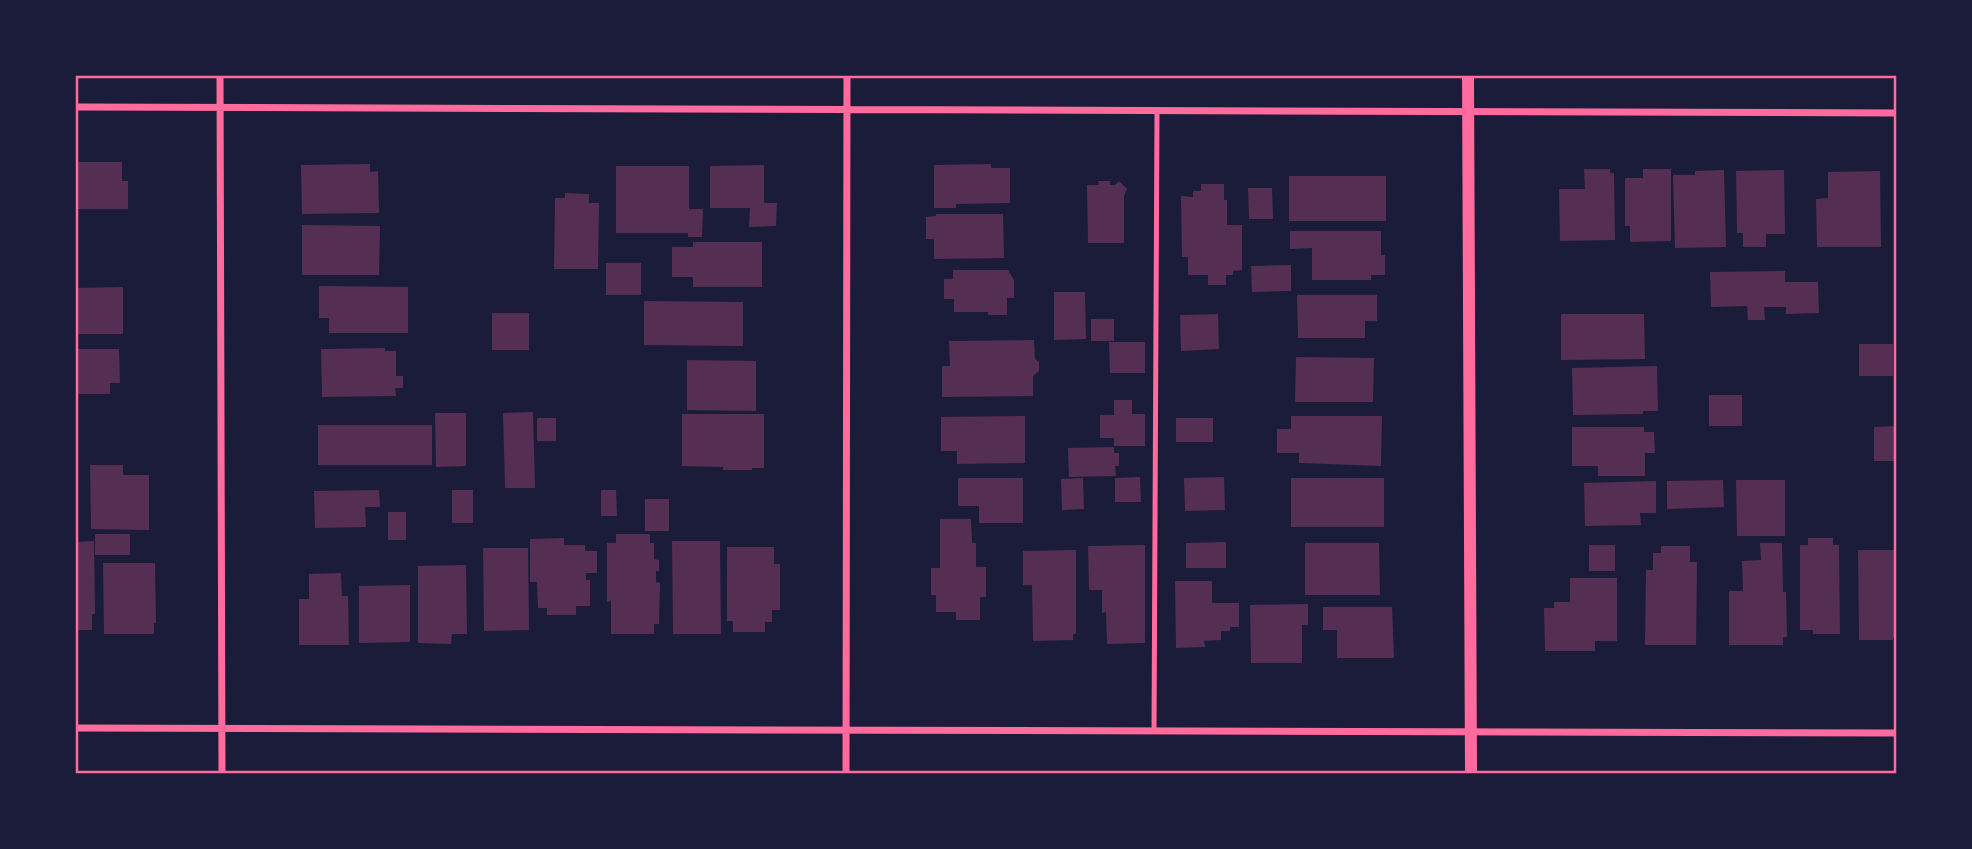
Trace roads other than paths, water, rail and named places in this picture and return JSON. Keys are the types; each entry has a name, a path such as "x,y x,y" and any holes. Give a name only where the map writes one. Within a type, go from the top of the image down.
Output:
{"street":[{"path":"220,75 222,774"},
{"path":"846,774 847,75"},
{"path":"1468,75 1471,774"},
{"path":"75,107 1897,113"},
{"path":"75,728 1897,733"}],"lane":[{"path":"1154,731 1157,111"}]}
